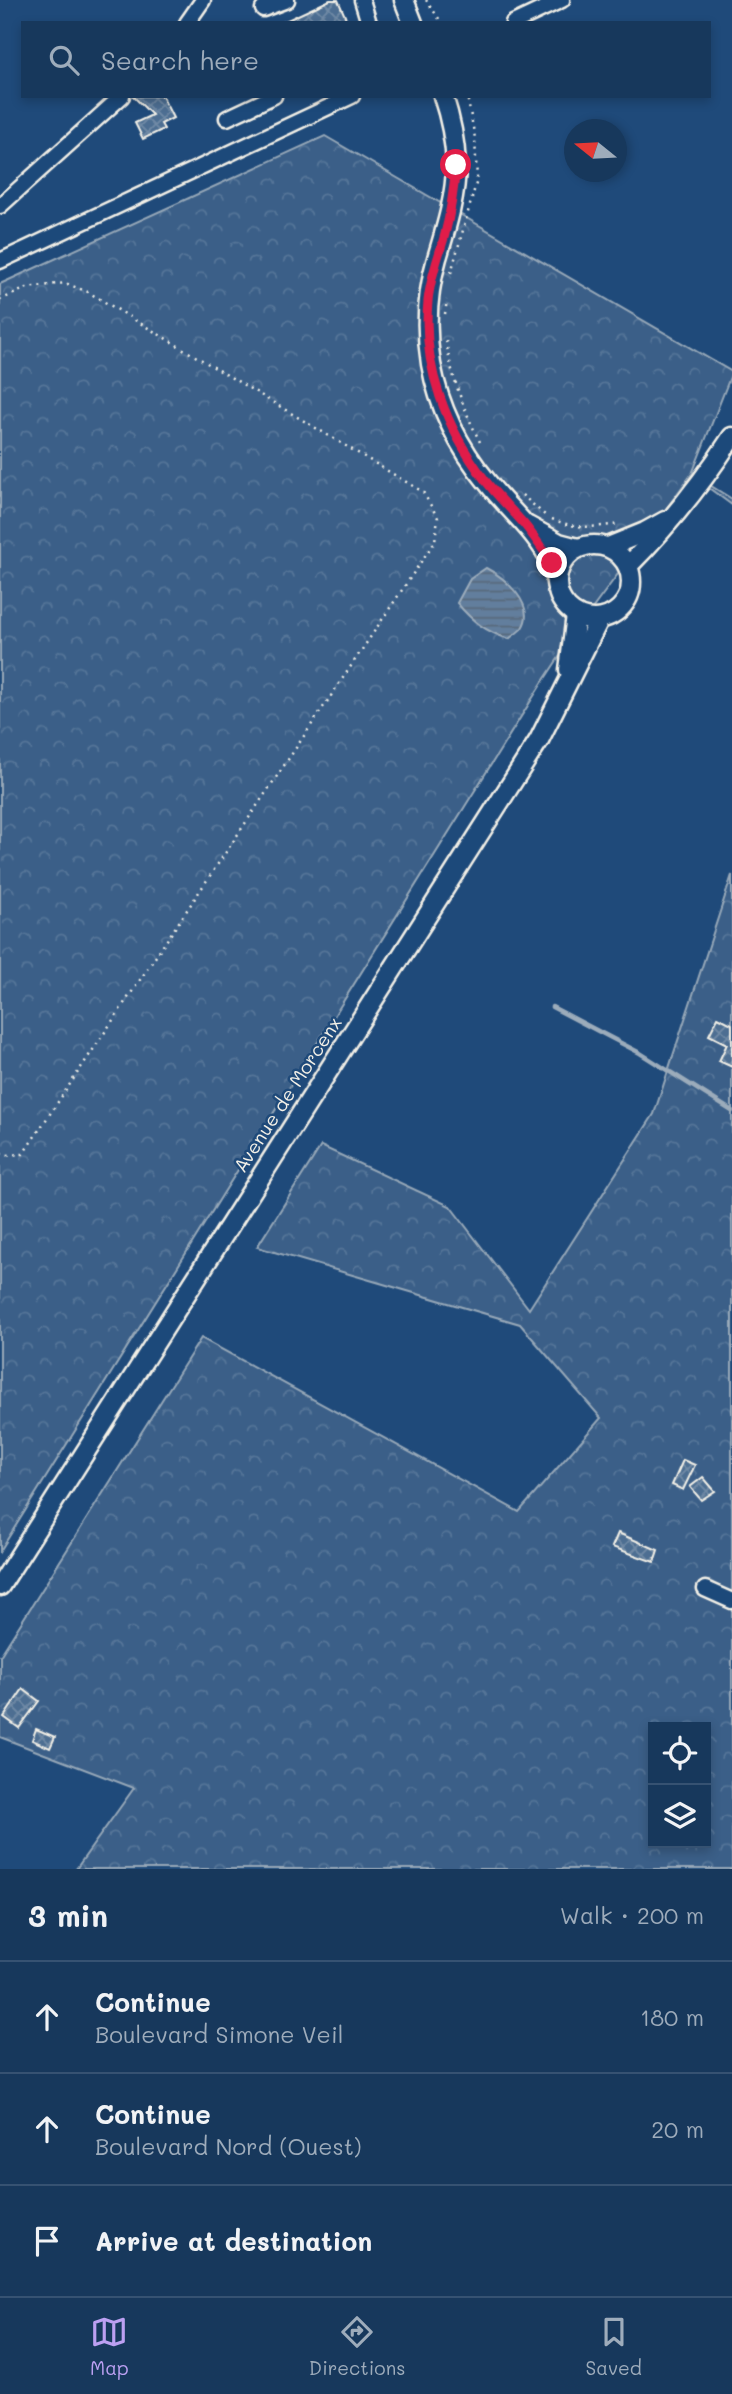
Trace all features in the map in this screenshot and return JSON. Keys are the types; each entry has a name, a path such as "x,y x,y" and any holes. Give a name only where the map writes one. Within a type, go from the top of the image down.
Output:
{"main road":[{"path":"404,0 412,21"},
{"path":"443,98 456,165 445,233 428,298 427,325 431,365 451,426 465,452 503,502 525,524 552,563 561,599 576,615 587,619 599,620 620,610 627,600 632,577 623,558 608,547 598,545 579,548 559,543 525,524"},
{"path":"628,566 656,539 732,437"},
{"path":"608,547 645,532 672,517"},
{"path":"557,588 561,565 579,548"},
{"path":"566,688 576,615"},
{"name":"Avenue de Morcenx","path":"0,1586 539,740 599,620"}],"street":[{"path":"188,21 203,0"},
{"path":"262,9 287,0"},
{"path":"362,0 368,21"},
{"path":"517,21 562,0"},
{"path":"0,206 119,98"},
{"path":"228,118 270,98"},
{"path":"0,261 348,98"},
{"path":"705,1589 732,1601"}],"path":[{"path":"426,0 441,21"},
{"path":"451,273 477,180 475,138 467,98"},
{"path":"0,300 27,288 65,283 88,292 423,492 438,518 435,541 31,1143 23,1154 6,1156 0,1153"},
{"path":"445,319 447,296"},
{"path":"444,330 454,382 483,448"},
{"path":"514,487 547,517 568,526 588,529 625,523"}],"green space":[{"path":"325,136 732,372 692,474 732,499 732,505 691,475 581,624 0,1551 0,284"},
{"path":"732,875 732,1869 76,1869 134,1788 0,1737 0,1656 201,1338 519,1512 601,1418 520,1324 257,1247 321,1146 450,1206 529,1309 654,1114"}],"shaded area":[{"path":"486,568 509,585 522,601 525,610 522,628 509,639 480,625 457,603 470,579"}],"building":[{"path":"330,0 338,0 347,21 285,21"},
{"path":"135,98 163,98 173,118 161,124 164,129 143,139 135,123 152,115"},
{"path":"718,1017 732,1024 732,1067 719,1061 727,1044 709,1035"},
{"path":"683,1460 695,1465 683,1490 672,1485"},
{"path":"703,1477 715,1491 701,1500 690,1487"},
{"path":"618,1533 658,1550 654,1562 612,1547"},
{"path":"23,1689 39,1701 19,1728 4,1717"},
{"path":"36,1729 55,1737 50,1748 32,1740"}],"waterway":[{"path":"552,1007 640,1053 732,1111"}],"route":[{"path":"456,165 445,233 428,298 427,325 431,365 451,426 465,452 503,502 525,524 552,563"}]}
